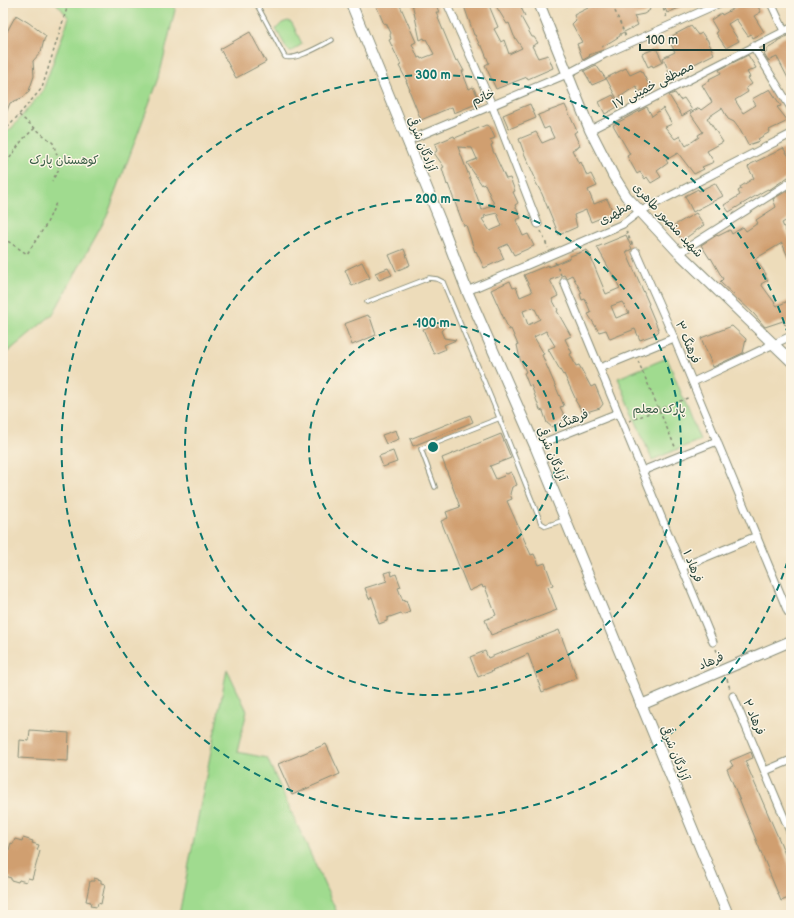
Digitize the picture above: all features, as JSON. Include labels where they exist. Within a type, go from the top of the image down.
[{"type":"main road","name":"آزادگان شرقی","points":[[351,3],[467,291],[535,446],[728,915]]},
{"type":"main road","name":"شهید منصور طاهری","points":[[539,3],[590,130],[626,196],[639,212],[679,253],[791,361]]},
{"type":"main road","name":"فرهاد","points":[[641,704],[791,641]]},
{"type":"street","points":[[447,3],[492,105],[538,224]]},
{"type":"street","name":"خاتم","points":[[407,141],[567,74],[605,54],[720,3]]},
{"type":"street","points":[[772,3],[784,31]]},
{"type":"street","name":"مصطفی خمینی ۱۷","points":[[590,130],[791,28]]},
{"type":"street","points":[[753,46],[791,108]]},
{"type":"street","name":"مطهری","points":[[467,291],[623,224],[639,212],[791,134]]},
{"type":"street","points":[[679,253],[791,182]]},
{"type":"street","name":"فرهنگ ۳","points":[[636,252],[693,382],[788,612]]},
{"type":"street","name":"فرهاد ۱","points":[[564,282],[713,642]]},
{"type":"street","points":[[693,382],[791,336]]},
{"type":"street","points":[[600,368],[674,338]]},
{"type":"street","name":"فرهنگ","points":[[535,446],[618,413]]},
{"type":"street","points":[[642,471],[717,441]]},
{"type":"street","points":[[682,567],[757,536]]},
{"type":"street","name":"فرهاد ۲","points":[[733,696],[791,834]]},
{"type":"street","points":[[765,771],[791,760]]},
{"type":"lane","points":[[256,3],[285,57],[290,58],[332,40]]},
{"type":"lane","points":[[367,302],[429,278],[437,279],[443,282],[500,418],[541,522],[546,526],[565,519]]},
{"type":"lane","points":[[435,487],[421,449],[500,418]]},
{"type":"path","points":[[661,3],[670,25]]},
{"type":"path","points":[[3,132],[42,88],[68,5]]},
{"type":"path","points":[[615,11],[629,43]]},
{"type":"path","points":[[19,115],[53,142],[58,158],[58,169],[52,181]]},
{"type":"path","points":[[3,168],[23,139],[35,128]]},
{"type":"path","points":[[3,238],[27,254],[46,225],[56,203]]},
{"type":"path","points":[[623,224],[636,252]]},
{"type":"path","points":[[635,354],[679,456]]},
{"type":"path","points":[[623,424],[698,394]]},
{"type":"path","points":[[713,642],[724,670]]},
{"type":"path","name":"فرهاد ۲","points":[[724,670],[733,696]]},
{"type":"green space","name":"کوهستان پارک","points":[[56,3],[175,3],[175,10],[159,77],[107,216],[53,314],[3,356],[3,134],[12,128],[43,90],[69,18]]},
{"type":"green space","points":[[288,21],[292,23],[302,44],[292,51],[287,49],[276,29],[282,23]]},
{"type":"green space","name":"پارک معلم","points":[[667,358],[700,440],[652,460],[618,378]]},
{"type":"green space","points":[[227,669],[247,711],[237,752],[267,758],[338,915],[179,915]]},
{"type":"building","points":[[375,3],[399,3],[416,42],[412,44],[418,58],[420,57],[421,59],[434,54],[426,39],[425,40],[424,38],[420,40],[412,3],[435,3],[439,12],[436,12],[438,18],[456,61],[458,60],[464,71],[462,71],[469,89],[473,87],[479,99],[476,104],[454,113],[452,107],[421,120],[407,81],[399,66],[401,65],[389,40],[391,39],[391,33],[386,23],[384,24]]},
{"type":"building","points":[[463,3],[488,3],[498,27],[494,29],[501,42],[504,40],[509,54],[522,48],[514,36],[509,23],[507,24],[494,3],[519,3],[525,16],[521,17],[532,37],[534,37],[538,43],[532,46],[538,58],[548,55],[553,68],[528,79],[527,77],[496,89],[485,65],[489,63],[482,46],[480,46],[474,35]]},
{"type":"building","points":[[598,3],[647,3],[650,10],[644,14],[634,16],[638,25],[620,34],[620,36],[602,47],[603,50],[589,55],[590,56],[583,60],[577,44],[582,42],[572,24],[576,20],[574,15]]},
{"type":"building","points":[[663,3],[691,3],[667,13]]},
{"type":"building","points":[[744,3],[756,3],[761,12],[754,16],[764,32],[753,38],[751,34],[748,36],[736,19],[728,24],[739,41],[726,48],[716,33],[718,32],[711,20],[721,13],[722,15]]},
{"type":"building","points":[[16,15],[46,36],[41,52],[33,61],[34,76],[29,91],[24,97],[10,103],[3,121],[3,39]]},
{"type":"building","points":[[691,26],[698,35],[702,33],[707,39],[714,54],[671,76],[663,58],[675,52],[668,38]]},
{"type":"building","points":[[250,32],[266,62],[236,78],[220,49]]},
{"type":"building","points":[[791,34],[791,84],[777,57],[768,61],[764,54],[767,52],[767,49],[777,43],[777,41]]},
{"type":"building","points":[[656,48],[663,62],[653,67],[652,65],[648,67],[642,54]]},
{"type":"building","points":[[748,55],[756,68],[747,72],[750,77],[748,78],[752,84],[746,88],[748,92],[735,100],[743,113],[756,105],[752,99],[770,89],[781,106],[777,107],[788,121],[769,130],[770,132],[758,139],[760,141],[748,145],[740,130],[734,122],[728,119],[722,108],[707,118],[723,142],[707,151],[714,162],[702,167],[704,169],[694,174],[678,153],[666,160],[668,163],[657,171],[661,177],[651,183],[647,177],[645,179],[640,172],[637,174],[627,156],[630,154],[613,125],[647,107],[652,116],[663,108],[672,124],[665,127],[675,139],[680,136],[686,146],[699,137],[698,135],[703,132],[690,113],[699,108],[701,110],[712,102],[702,85],[710,80],[709,79],[721,73],[719,70]]},
{"type":"building","points":[[596,65],[606,79],[592,85],[584,71]]},
{"type":"building","points":[[626,68],[630,75],[641,70],[650,87],[639,92],[636,86],[617,99],[606,78]]},
{"type":"building","points":[[675,93],[680,100],[684,98],[692,110],[682,116],[669,95]]},
{"type":"building","points":[[613,95],[619,106],[605,114],[599,102]]},
{"type":"building","points":[[530,104],[536,118],[509,129],[503,115]]},
{"type":"building","points":[[565,105],[577,131],[574,133],[580,146],[572,150],[579,164],[581,162],[587,176],[591,174],[597,186],[588,190],[594,204],[607,199],[613,212],[591,222],[586,210],[574,215],[577,227],[559,235],[535,181],[536,180],[519,139],[536,132],[542,143],[554,138],[549,127],[544,129],[538,115]]},
{"type":"building","points":[[486,125],[490,127],[495,138],[490,140],[493,144],[491,145],[493,151],[506,179],[510,178],[515,191],[513,192],[518,203],[515,205],[521,218],[516,220],[523,236],[528,234],[534,246],[514,255],[508,244],[499,248],[504,259],[484,268],[476,251],[475,252],[466,225],[464,226],[448,184],[447,185],[442,168],[444,167],[434,153],[437,151],[435,144],[454,136],[455,138]],"holes":[[[458,147],[472,148],[477,159],[467,163],[482,185],[485,184],[494,204],[482,210]],[[497,213],[502,226],[490,231],[482,219],[485,218],[484,216]]]},
{"type":"building","points":[[783,148],[791,159],[791,175],[769,190],[764,191],[729,212],[724,205],[740,195],[738,191],[741,189],[740,187],[754,178],[748,167],[751,164]]},
{"type":"building","points":[[715,183],[723,196],[693,212],[685,196],[698,189],[699,191]]},
{"type":"building","points":[[790,189],[791,218],[782,223],[789,238],[791,238],[791,264],[782,243],[755,259],[766,274],[765,276],[768,280],[761,284],[777,306],[788,301],[791,305],[791,322],[785,325],[783,321],[765,327],[754,314],[720,282],[723,279],[711,258],[710,259],[701,245],[717,235],[718,236],[730,230],[732,234],[743,227],[746,231],[758,223],[756,220],[776,207],[773,199]]},
{"type":"building","points":[[696,213],[704,225],[683,240],[671,227]]},
{"type":"building","points":[[626,235],[632,249],[626,252],[659,331],[656,334],[640,340],[635,329],[610,339],[606,330],[599,332],[588,314],[591,313],[585,299],[582,300],[580,294],[582,293],[572,275],[566,278],[564,275],[550,280],[558,296],[552,299],[571,336],[565,339],[572,353],[570,354],[576,366],[579,365],[591,387],[595,385],[603,404],[600,408],[583,413],[575,400],[564,374],[563,375],[548,349],[555,346],[546,331],[534,337],[544,354],[542,355],[564,406],[560,407],[566,419],[552,427],[547,423],[543,411],[540,410],[531,385],[529,386],[524,373],[526,372],[520,359],[518,345],[511,329],[509,330],[491,290],[510,281],[513,288],[516,287],[520,297],[532,292],[524,275],[548,265],[549,267],[570,258],[570,256],[587,250],[606,294],[620,288],[597,247]],"holes":[[[622,302],[629,313],[616,318],[611,306]],[[534,307],[540,319],[528,325],[523,311]]]},
{"type":"building","points":[[404,249],[410,265],[396,271],[389,255]]},
{"type":"building","points":[[362,262],[370,278],[352,286],[345,270]]},
{"type":"building","points":[[388,268],[392,275],[379,280],[375,273]]},
{"type":"building","points":[[368,315],[376,335],[352,345],[344,324]]},
{"type":"building","points":[[449,322],[441,331],[444,338],[456,340],[444,345],[446,349],[434,354],[423,329],[435,324],[436,327]]},
{"type":"building","points":[[732,326],[746,339],[743,353],[713,367],[701,338]]},
{"type":"building","points":[[470,415],[473,422],[413,446],[410,439]]},
{"type":"building","points":[[396,430],[399,439],[386,444],[382,435]]},
{"type":"building","points":[[501,434],[511,458],[490,466],[496,479],[504,476],[505,473],[507,474],[511,472],[514,477],[517,485],[512,487],[510,494],[512,499],[507,501],[531,555],[534,554],[539,565],[545,563],[553,585],[548,587],[557,610],[491,635],[485,620],[496,615],[485,587],[483,588],[482,585],[469,591],[441,521],[448,518],[446,512],[460,507],[442,458]]},
{"type":"building","points":[[393,451],[397,462],[383,467],[379,456]]},
{"type":"building","points":[[391,571],[392,576],[396,574],[401,587],[398,588],[403,601],[406,600],[410,612],[402,615],[401,613],[387,618],[387,621],[379,624],[372,597],[369,599],[365,588],[387,581],[384,573]]},
{"type":"building","points":[[559,630],[577,678],[542,692],[528,654],[478,677],[470,657],[485,651],[488,658]]},
{"type":"building","points":[[30,730],[69,733],[68,761],[19,758],[20,740],[29,741]]},
{"type":"building","points":[[326,744],[340,774],[292,795],[278,764]]},
{"type":"building","points":[[751,752],[753,758],[745,761],[791,870],[791,897],[781,901],[727,769],[733,766],[730,761]]},
{"type":"building","points":[[23,838],[33,841],[32,843],[39,845],[37,850],[40,851],[32,879],[28,878],[26,882],[19,880],[18,882],[4,876],[5,872],[3,871],[11,843],[13,844],[15,839],[22,841]]},
{"type":"building","points":[[94,878],[101,880],[101,883],[105,884],[101,904],[98,903],[97,907],[90,906],[91,902],[86,901],[90,881],[94,881]]}]
